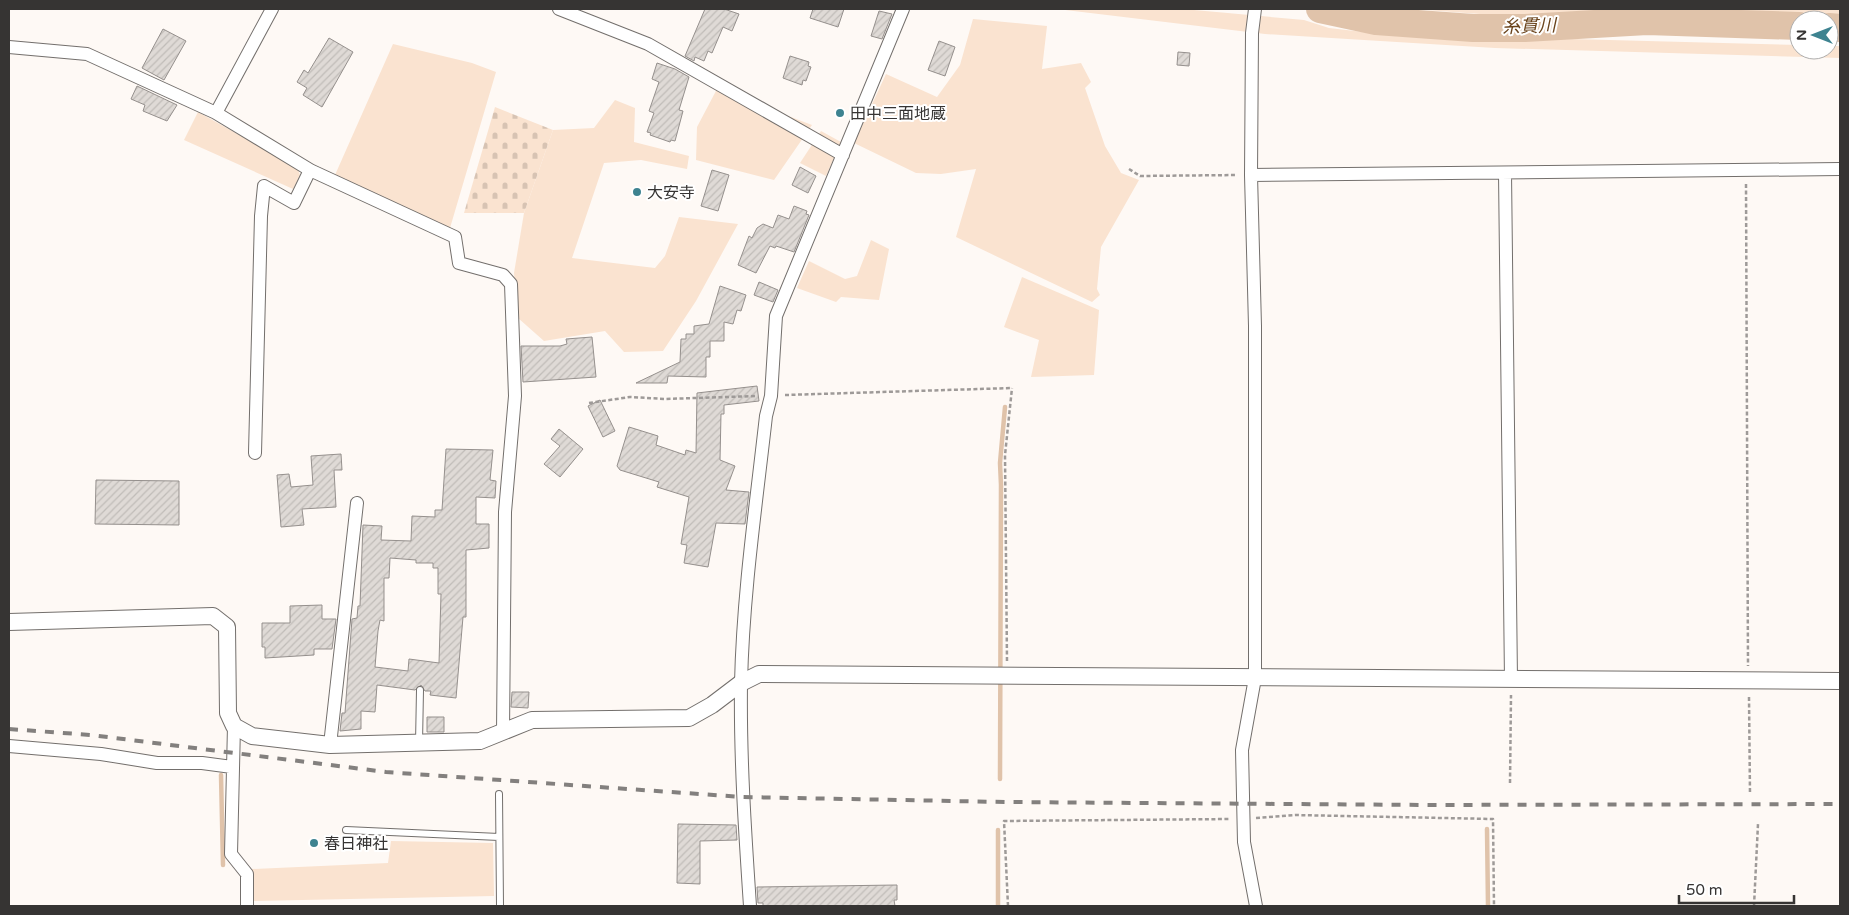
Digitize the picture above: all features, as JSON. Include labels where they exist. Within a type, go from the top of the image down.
[{"type":"street","points":[[216,113],[272,9]]},
{"type":"street","points":[[559,9],[648,44],[844,155]]},
{"type":"street","points":[[750,906],[742,797],[741,682],[747,593],[766,416],[771,396],[776,316],[903,9]]},
{"type":"street","points":[[1255,9],[1252,33],[1251,175],[1255,326],[1255,678],[1242,750],[1244,842],[1256,906]]},
{"type":"street","points":[[9,47],[87,54],[216,113],[310,170],[455,237],[459,263],[503,275],[511,284],[515,396],[505,512],[504,732]]},
{"type":"street","points":[[1251,175],[1840,169]]},
{"type":"street","points":[[255,453],[261,216],[264,186],[294,203],[310,170]]},
{"type":"street","points":[[1505,173],[1511,680]]},
{"type":"street","points":[[330,745],[357,503]]},
{"type":"street","points":[[9,622],[213,616],[227,627],[228,713],[234,726],[231,854],[246,874],[247,906]]},
{"type":"street","points":[[234,726],[252,736],[330,745],[480,741],[532,720],[689,718],[712,705],[741,682],[759,674],[1008,674],[1255,678],[1840,681]]},
{"type":"street","points":[[9,746],[101,754],[157,762],[202,763],[232,767]]},
{"type":"lane","points":[[420,690],[420,744]]},
{"type":"lane","points":[[499,794],[500,906]]},
{"type":"lane","points":[[346,830],[499,837]]},
{"type":"path","points":[[1129,169],[1140,176],[1251,175]]},
{"type":"path","points":[[1746,170],[1750,794]]},
{"type":"path","points":[[588,402],[630,397],[665,399],[1012,388]]},
{"type":"path","points":[[1012,388],[1014,392]]},
{"type":"path","points":[[1008,674],[1005,455],[1012,388]]},
{"type":"path","points":[[1510,783],[1511,680]]},
{"type":"path","points":[[1008,906],[1004,821],[1243,819],[1296,815],[1493,818],[1494,906]]},
{"type":"path","points":[[1754,906],[1758,824]]},
{"type":"green space","points":[[1057,9],[1183,9],[1304,20],[1329,28],[1381,34],[1789,45],[1789,57],[1495,48],[1265,34]]},
{"type":"green space","points":[[1413,9],[1840,9],[1840,23],[1839,10],[1789,10],[1789,22],[1480,14]]},
{"type":"green space","points":[[973,19],[1047,26],[1042,69],[1081,63],[1091,82],[1085,88],[1105,146],[1121,173],[1139,180],[1101,247],[1097,289],[1100,295],[1092,302],[956,237],[976,169],[941,174],[916,173],[854,143],[886,74],[937,97],[960,65]]},
{"type":"green space","points":[[393,44],[472,63],[496,72],[450,228],[335,175]]},
{"type":"green space","points":[[717,89],[812,125],[774,180],[696,160],[697,127]]},
{"type":"green space","points":[[615,100],[635,108],[634,142],[689,156],[687,169],[641,160],[604,163],[572,258],[655,268],[665,256],[679,217],[738,224],[696,301],[663,351],[624,352],[605,331],[544,341],[518,318],[514,273],[524,213],[553,130],[594,128]]},
{"type":"green space","points":[[495,107],[553,130],[524,213],[464,213]]},
{"type":"green space","points":[[198,112],[297,167],[300,175],[293,189],[184,140]]},
{"type":"green space","points":[[821,131],[841,142],[826,176],[800,163]]},
{"type":"green space","points":[[871,240],[889,249],[879,300],[841,297],[836,302],[797,288],[809,261],[845,279],[857,276]]},
{"type":"green space","points":[[1022,277],[1099,310],[1094,375],[1031,377],[1039,340],[1004,327]]},
{"type":"green space","points":[[391,841],[493,843],[494,896],[252,901],[252,869],[388,863]]},
{"type":"building","points":[[705,9],[724,9],[739,14],[732,31],[723,27],[712,53],[708,51],[704,61],[695,57],[694,61],[685,56]]},
{"type":"building","points":[[813,9],[844,9],[838,27],[810,18]]},
{"type":"building","points":[[879,11],[892,14],[882,39],[871,36]]},
{"type":"building","points":[[163,29],[186,41],[164,80],[142,68]]},
{"type":"building","points":[[329,38],[353,52],[322,107],[303,95],[307,88],[297,82],[304,70],[308,73]]},
{"type":"building","points":[[939,41],[955,47],[945,76],[928,70]]},
{"type":"building","points":[[1178,52],[1190,53],[1189,66],[1177,65]]},
{"type":"building","points":[[790,56],[809,62],[808,66],[811,67],[806,81],[803,80],[802,85],[783,78]]},
{"type":"building","points":[[657,63],[675,69],[689,77],[679,110],[683,111],[675,141],[671,140],[670,142],[650,135],[651,133],[647,132],[654,113],[649,111],[659,82],[652,79]]},
{"type":"building","points":[[137,86],[177,105],[167,121],[143,111],[145,105],[131,99]]},
{"type":"building","points":[[800,167],[816,176],[808,193],[792,185]]},
{"type":"building","points":[[712,170],[729,175],[718,211],[701,206]]},
{"type":"building","points":[[794,206],[807,211],[806,214],[809,215],[794,252],[770,246],[756,273],[738,265],[749,236],[752,238],[757,228],[763,224],[773,228],[778,215],[789,219]]},
{"type":"building","points":[[759,282],[778,290],[773,302],[754,295]]},
{"type":"building","points":[[720,286],[746,295],[741,311],[737,310],[733,324],[724,322],[724,341],[710,341],[710,357],[706,357],[706,377],[668,376],[667,383],[636,383],[680,362],[681,339],[686,339],[686,334],[694,334],[694,326],[709,324]]},
{"type":"building","points":[[592,337],[596,377],[523,382],[521,346],[560,346],[567,344],[566,339]]},
{"type":"building","points":[[757,386],[759,401],[724,405],[724,414],[721,414],[720,460],[735,466],[726,490],[749,492],[745,524],[716,523],[708,567],[684,563],[687,545],[681,544],[689,497],[657,487],[659,482],[620,470],[617,466],[629,427],[658,436],[656,445],[685,455],[686,450],[696,453],[697,393]]},
{"type":"building","points":[[600,400],[615,431],[603,437],[588,406]]},
{"type":"building","points":[[559,429],[583,449],[560,477],[544,464],[560,446],[551,439]]},
{"type":"building","points":[[446,449],[493,450],[490,480],[496,481],[495,498],[476,497],[476,524],[489,524],[489,548],[466,550],[466,617],[463,617],[456,698],[430,695],[431,691],[425,691],[421,685],[415,690],[377,685],[375,712],[361,711],[361,729],[340,731],[342,713],[345,713],[352,619],[357,618],[358,606],[360,606],[363,525],[382,526],[381,540],[411,541],[412,516],[435,517],[435,510],[442,510]],"holes":[[[390,558],[416,560],[416,563],[433,563],[433,568],[438,568],[438,594],[441,594],[439,663],[409,659],[408,671],[375,667],[380,620],[384,621],[384,578],[389,578]]]},
{"type":"building","points":[[341,454],[342,470],[334,470],[336,507],[302,509],[304,525],[281,527],[277,475],[289,474],[291,487],[313,485],[311,456]]},
{"type":"building","points":[[96,480],[179,481],[179,525],[95,524]]},
{"type":"building","points":[[322,605],[322,619],[336,619],[332,649],[314,649],[314,655],[265,658],[265,647],[262,647],[262,623],[290,623],[290,606]]},
{"type":"building","points":[[512,692],[529,692],[528,708],[511,707]]},
{"type":"building","points":[[427,717],[444,717],[444,732],[427,732]]},
{"type":"building","points":[[678,824],[736,825],[737,840],[700,841],[700,884],[677,883]]},
{"type":"building","points":[[897,885],[897,900],[894,900],[895,906],[763,906],[763,903],[758,903],[757,887]]},
{"type":"waterway","name":"糸貫川","points":[[1320,9],[1376,21],[1473,28],[1525,28],[1647,21],[1789,26]]},
{"type":"waterway","points":[[1000,779],[1000,463],[1005,407]]},
{"type":"waterway","points":[[221,775],[223,865]]},
{"type":"waterway","points":[[1487,829],[1488,906]]},
{"type":"waterway","points":[[998,830],[998,906]]},
{"type":"railway","points":[[9,729],[91,735],[386,772],[742,797],[1005,802],[1430,805],[1840,804]]},
{"type":"place","name":"田中三面地蔵","points":[[840,113]]},
{"type":"place","name":"大安寺","points":[[637,192]]},
{"type":"place","name":"春日神社","points":[[314,843]]}]
